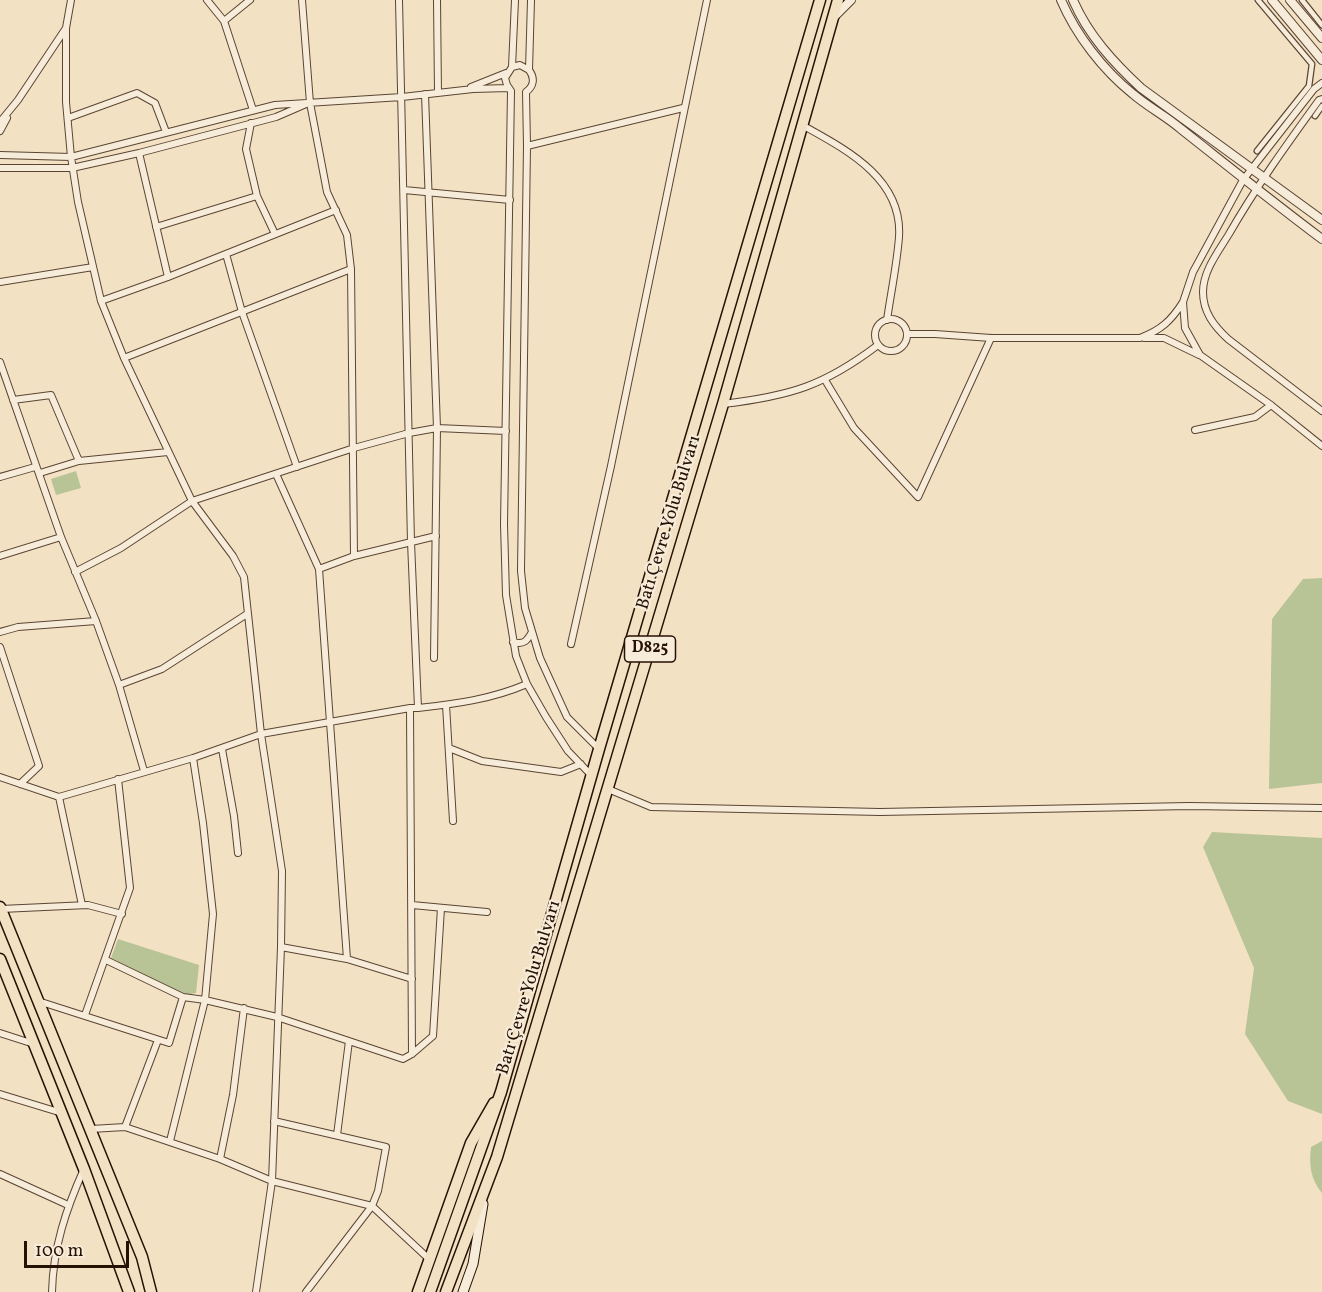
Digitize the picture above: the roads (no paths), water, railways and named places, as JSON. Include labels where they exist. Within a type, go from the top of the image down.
[{"type":"main road","name":"Batı Çevre Yolu Bulvarı","points":[[446,1292],[497,1157],[723,404],[838,0]]},
{"type":"main road","name":"Batı Çevre Yolu Bulvarı","points":[[430,1292],[501,1092],[591,775],[819,1]]},
{"type":"main road","points":[[0,908],[142,1257],[151,1292]]},
{"type":"main road","points":[[0,959],[84,1169],[129,1292]]},
{"type":"main road","points":[[418,1292],[471,1143],[501,1092]]},
{"type":"main road","points":[[463,1292],[473,1264],[487,1180]]},
{"type":"street","points":[[70,0],[66,28],[68,118],[72,168],[101,301],[124,358],[192,501],[233,556],[244,577],[261,734],[282,871],[272,1181],[256,1292]]},
{"type":"street","points":[[207,0],[224,21],[253,110]]},
{"type":"street","points":[[224,21],[250,0]]},
{"type":"street","points":[[302,0],[310,103],[327,192],[346,235],[351,269],[354,556]]},
{"type":"street","points":[[399,0],[414,708],[412,1054]]},
{"type":"street","points":[[437,0],[438,93]]},
{"type":"street","points":[[515,0],[512,67],[505,82],[510,90],[506,595],[513,642],[527,684],[568,751],[591,775]]},
{"type":"street","points":[[531,0],[529,70],[533,80],[526,92],[520,560],[525,608],[540,658],[567,717],[599,749]]},
{"type":"street","points":[[571,644],[611,466],[707,0]]},
{"type":"street","points":[[832,19],[851,0]]},
{"type":"street","points":[[1061,0],[1090,50],[1132,94],[1180,128],[1243,180],[1322,239]]},
{"type":"street","points":[[1073,0],[1098,42],[1119,67],[1150,95],[1322,220]]},
{"type":"street","points":[[1257,151],[1309,86],[1312,64],[1258,0]]},
{"type":"street","points":[[1272,0],[1322,60]]},
{"type":"street","points":[[1290,0],[1322,38]]},
{"type":"street","points":[[1302,0],[1322,25]]},
{"type":"street","points":[[0,122],[66,28]]},
{"type":"street","points":[[512,67],[520,65],[529,70]]},
{"type":"street","points":[[464,90],[507,74]]},
{"type":"street","points":[[1140,338],[1158,331],[1172,319],[1183,302],[1193,272],[1243,180],[1314,89],[1322,83]]},
{"type":"street","points":[[0,155],[71,157],[275,105],[402,97],[464,90],[526,92]]},
{"type":"street","points":[[68,118],[137,93],[155,103],[166,132]]},
{"type":"street","points":[[424,94],[437,428],[434,658]]},
{"type":"street","points":[[1322,99],[1319,100],[1255,189],[1212,261],[1204,280],[1203,294],[1205,308],[1213,326],[1322,411]]},
{"type":"street","points":[[0,168],[72,168],[276,117],[310,103]]},
{"type":"street","points":[[0,131],[14,104]]},
{"type":"street","points":[[1315,116],[1322,106]]},
{"type":"street","points":[[527,146],[683,108]]},
{"type":"street","points":[[250,123],[246,149],[257,196],[275,234]]},
{"type":"street","points":[[802,125],[840,146],[878,176],[895,203],[900,235],[887,320]]},
{"type":"street","points":[[139,153],[168,277]]},
{"type":"street","points":[[404,190],[510,200]]},
{"type":"street","points":[[156,227],[257,196]]},
{"type":"street","points":[[101,301],[168,277],[336,210]]},
{"type":"street","points":[[226,254],[242,312],[297,467]]},
{"type":"street","points":[[0,282],[93,267]]},
{"type":"street","points":[[124,358],[351,269]]},
{"type":"street","points":[[1183,302],[1185,328],[1200,355]]},
{"type":"street","points":[[887,320],[903,324],[908,334],[905,345],[896,351],[886,351],[878,345],[876,340],[876,330],[882,322],[887,320]]},
{"type":"street","points":[[908,334],[991,338],[1164,338],[1200,355],[1271,405],[1322,446]]},
{"type":"street","points":[[825,380],[854,428],[918,497],[991,338]]},
{"type":"street","points":[[723,404],[789,393],[825,380],[878,345]]},
{"type":"street","points":[[0,362],[61,537],[96,621],[119,686],[144,771]]},
{"type":"street","points":[[13,400],[51,395],[79,461]]},
{"type":"street","points":[[1195,430],[1255,417],[1271,405]]},
{"type":"street","points":[[75,572],[121,548],[192,501],[354,448],[437,428],[506,431]]},
{"type":"street","points":[[40,473],[79,461],[168,452]]},
{"type":"street","points":[[0,477],[36,467]]},
{"type":"street","points":[[276,474],[319,569],[347,959]]},
{"type":"street","points":[[319,569],[354,556],[436,536]]},
{"type":"street","points":[[0,556],[61,537]]},
{"type":"street","points":[[119,686],[162,669],[247,614]]},
{"type":"street","points":[[0,632],[18,627],[96,621]]},
{"type":"street","points":[[513,642],[520,644],[524,642],[532,632]]},
{"type":"street","points":[[0,647],[39,766],[20,784]]},
{"type":"street","points":[[0,777],[59,797],[222,749],[261,734],[330,721],[503,695],[527,684]]},
{"type":"street","points":[[446,705],[453,821]]},
{"type":"street","points":[[449,748],[482,761],[561,772],[581,765]]},
{"type":"street","points":[[222,749],[234,816],[237,854]]},
{"type":"street","points":[[170,1141],[206,1000],[213,914],[193,758]]},
{"type":"street","points":[[85,1015],[130,888],[118,779]]},
{"type":"street","points":[[608,789],[651,807],[880,812],[1189,806],[1322,808]]},
{"type":"street","points":[[59,797],[82,905]]},
{"type":"street","points":[[0,908],[88,905],[122,914]]},
{"type":"street","points":[[412,905],[487,912]]},
{"type":"street","points":[[106,960],[183,997],[244,1008],[277,1017],[403,1059],[433,1036],[441,908]]},
{"type":"street","points":[[281,947],[347,959],[412,979]]},
{"type":"street","points":[[37,1000],[169,1043],[183,997]]},
{"type":"street","points":[[220,1159],[233,1095],[244,1008]]},
{"type":"street","points":[[0,1032],[34,1044]]},
{"type":"street","points":[[125,1127],[158,1040]]},
{"type":"street","points":[[337,1135],[349,1041]]},
{"type":"street","points":[[0,1094],[62,1113]]},
{"type":"street","points":[[274,1121],[386,1147],[378,1191],[372,1206],[306,1292]]},
{"type":"street","points":[[90,1129],[125,1127],[220,1159],[272,1181],[372,1206],[429,1259]]},
{"type":"street","points":[[52,1292],[54,1255],[68,1205],[84,1169]]},
{"type":"street","points":[[0,1174],[68,1205]]}]
